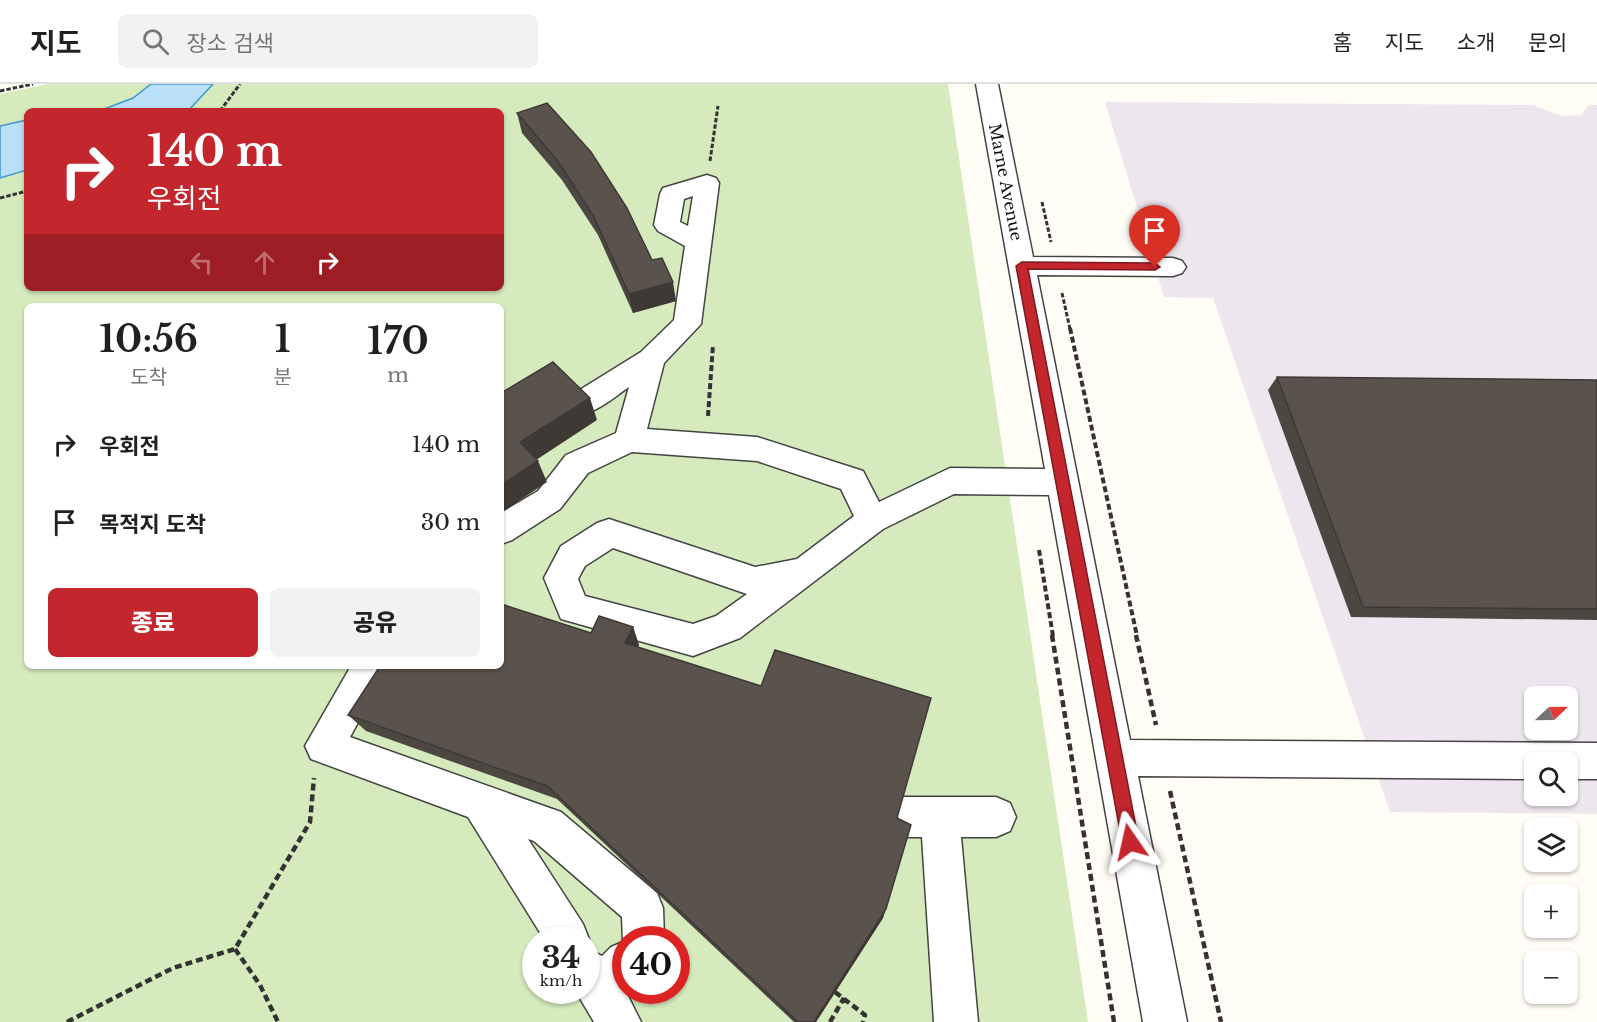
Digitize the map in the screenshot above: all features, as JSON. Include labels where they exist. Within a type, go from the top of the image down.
[{"type":"street","name":"Marne Avenue","points":[[987,84],[1165,1022]]},
{"type":"street","points":[[580,404],[651,359],[687,324],[707,183]]},
{"type":"street","points":[[1022,266],[1173,267]]},
{"type":"street","points":[[629,440],[651,359]]},
{"type":"street","points":[[504,528],[549,500],[577,465],[629,440],[757,449],[852,480],[872,520]]},
{"type":"street","points":[[806,572],[755,582],[609,533],[573,556],[561,578],[573,608],[693,640],[728,627],[806,572],[872,520],[950,481],[1062,482]]},
{"type":"street","points":[[369,669],[324,746],[547,826],[642,908],[643,926]]},
{"type":"street","points":[[1115,758],[1597,761]]},
{"type":"street","points":[[482,803],[560,926]]},
{"type":"street","points":[[897,817],[996,817]]},
{"type":"street","points":[[940,817],[956,1022]]},
{"type":"path","points":[[0,91],[33,84]]},
{"type":"path","points":[[222,108],[240,84]]},
{"type":"path","points":[[707,183],[717,106]]},
{"type":"path","points":[[0,198],[24,192]]},
{"type":"path","points":[[1041,198],[1221,1022]]},
{"type":"path","points":[[705,445],[713,345]]},
{"type":"path","points":[[1037,540],[1114,1022]]},
{"type":"path","points":[[67,1022],[173,968],[235,949],[310,822],[314,775],[324,746]]},
{"type":"path","points":[[235,949],[260,985],[278,1022]]},
{"type":"path","points":[[835,992],[865,1015],[863,1022]]},
{"type":"path","points":[[830,1022],[844,998]]},
{"type":"shaded area","points":[[1105,102],[1533,105],[1562,116],[1581,115],[1589,105],[1597,105],[1597,814],[1390,812],[1213,298],[1164,297]]},
{"type":"green space","points":[[48,84],[948,84],[1088,1022],[0,1022],[0,94]]},
{"type":"water","points":[[151,84],[213,84],[191,108],[107,108],[133,98]]},
{"type":"water","points":[[24,121],[24,171],[0,178],[0,126]]},
{"type":"building","points":[[547,103],[591,152],[627,208],[652,260],[662,258],[673,282],[629,294],[593,215],[557,160],[517,113]]},
{"type":"building","points":[[553,362],[590,398],[520,442],[538,461],[504,483],[504,391]]},
{"type":"building","points":[[1277,377],[1597,380],[1597,609],[1363,607]]},
{"type":"building","points":[[504,605],[591,633],[599,616],[633,627],[625,643],[761,686],[775,650],[931,698],[897,818],[911,825],[886,909],[814,1022],[798,1022],[547,786],[348,715],[378,669],[504,669]]},
{"type":"route","points":[[1130,842],[1022,266],[1155,267]]}]
